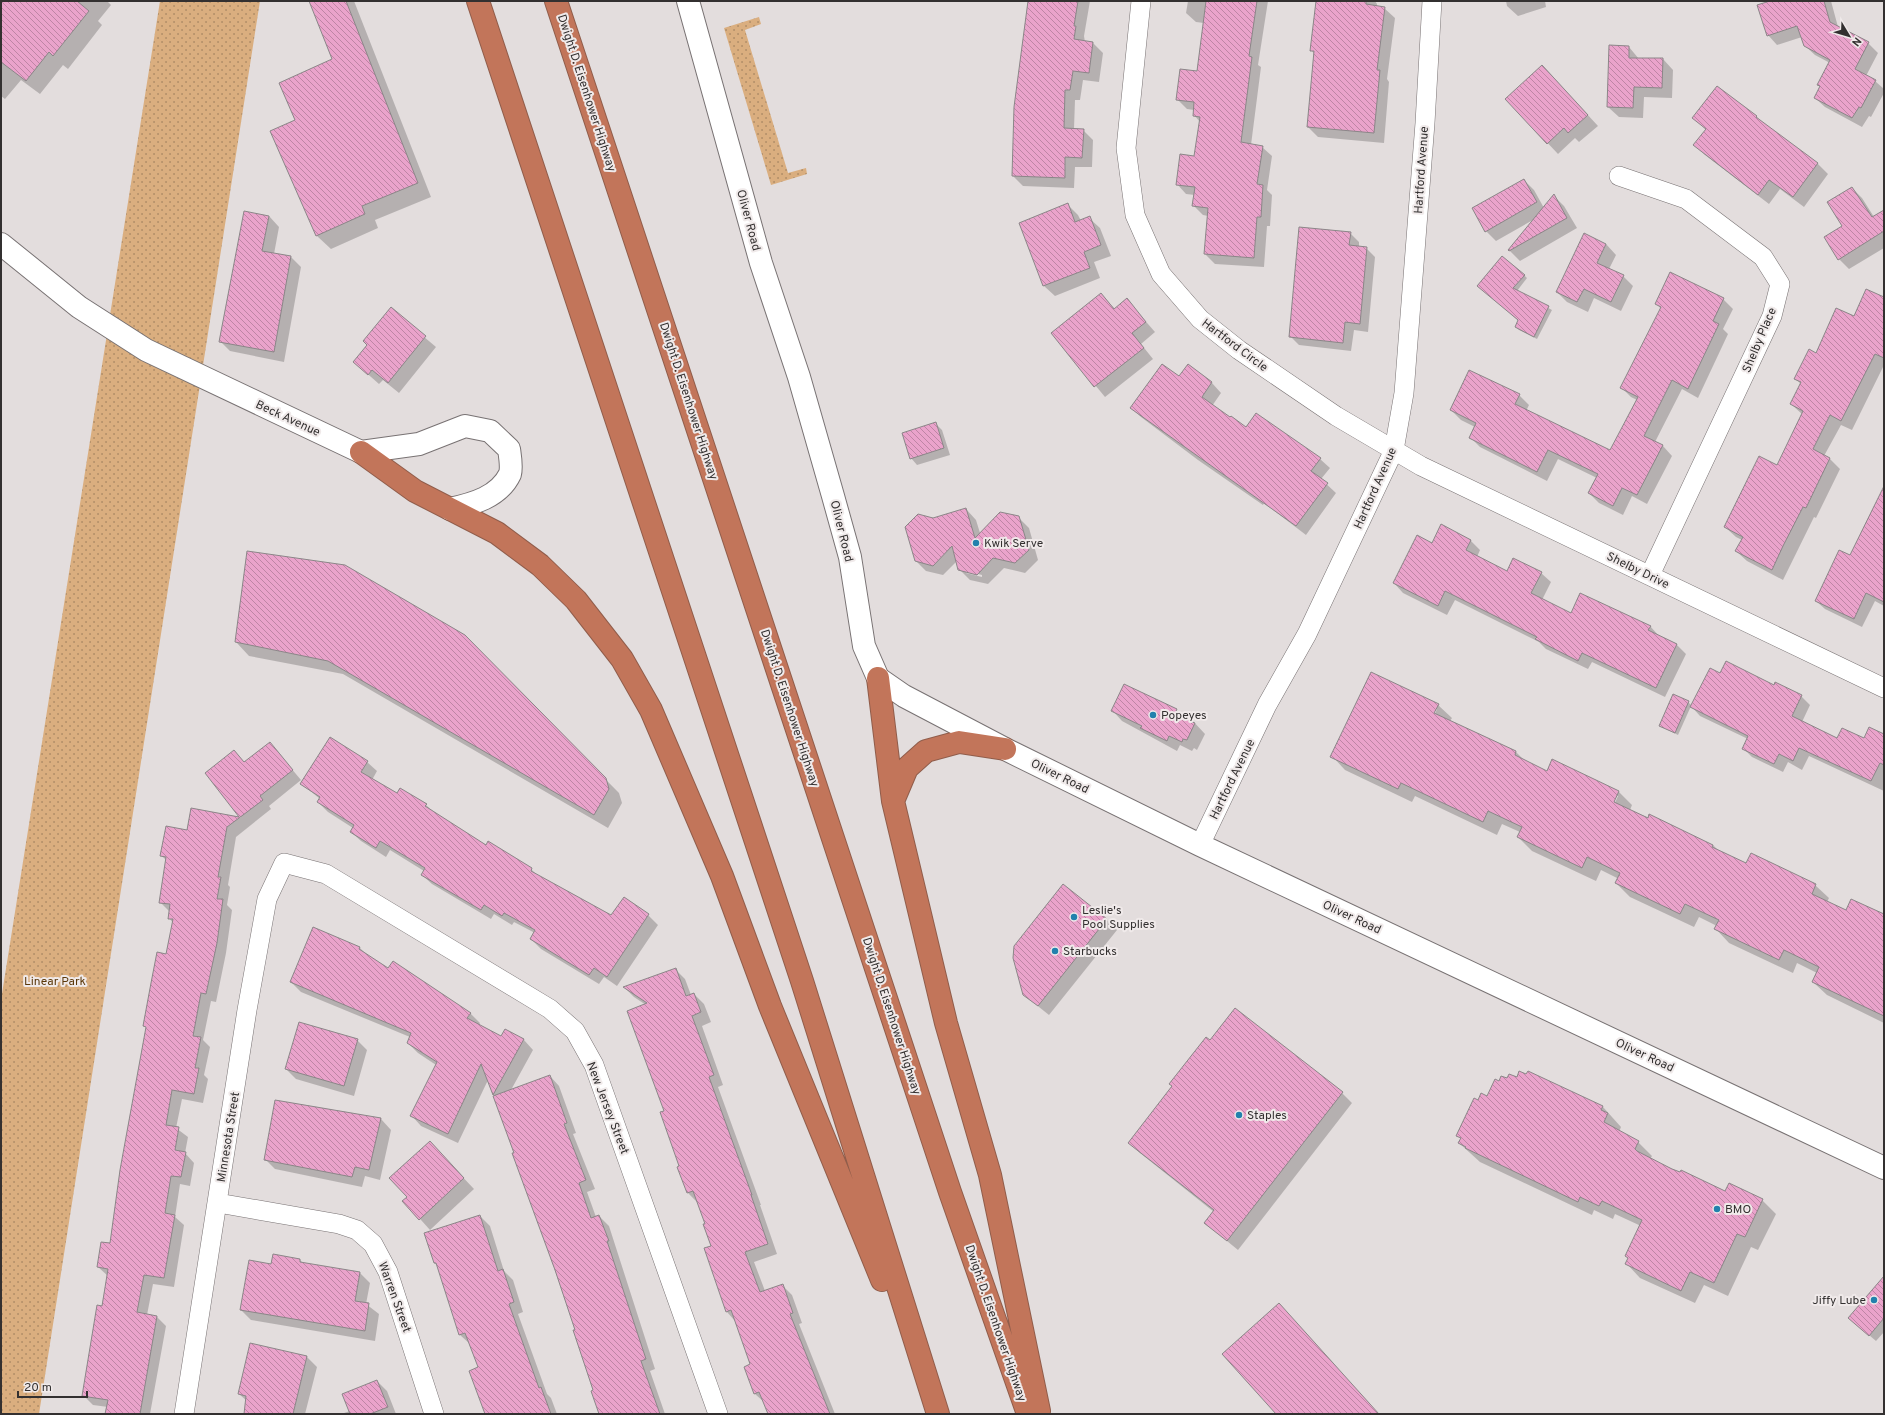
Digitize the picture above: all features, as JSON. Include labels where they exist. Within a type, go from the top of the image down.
[{"type":"highway","points":[[478,1],[802,981],[938,1414]]},
{"type":"highway","name":"Dwight D. Eisenhower Highway","points":[[556,1],[950,1192],[1028,1414]]},
{"type":"highway","points":[[361,452],[415,491],[497,533],[540,565],[571,594],[622,659],[651,710],[722,876],[770,1006],[938,1414]]},
{"type":"highway","points":[[878,678],[893,801],[946,1023],[990,1175],[1040,1414]]},
{"type":"highway","points":[[893,801],[907,768],[926,751],[959,742],[1005,749]]},
{"type":"main road","name":"Oliver Road","points":[[688,1],[761,263],[799,378],[833,496],[850,557],[864,646],[878,678],[904,696],[1005,749],[1200,845],[1884,1168]]},
{"type":"main road","name":"Beck Avenue","points":[[1,244],[79,307],[146,350],[361,452]]},
{"type":"main road","points":[[361,452],[419,444],[465,426],[490,431],[509,449],[510,473],[496,492],[473,504],[450,509]]},
{"type":"street","name":"Hartford Circle","points":[[1141,1],[1126,148],[1135,215],[1161,274],[1200,319],[1239,350],[1336,416],[1394,450]]},
{"type":"street","name":"Hartford Avenue","points":[[1200,845],[1267,705],[1307,634],[1394,450],[1404,393],[1425,123],[1432,1]]},
{"type":"street","name":"Shelby Place","points":[[1619,176],[1686,199],[1763,257],[1780,284],[1772,316],[1650,575]]},
{"type":"street","name":"Shelby Drive","points":[[1394,450],[1423,467],[1884,688]]},
{"type":"street","name":"Minnesota Street","points":[[184,1414],[247,1010],[267,899],[284,863]]},
{"type":"street","name":"New Jersey Street","points":[[284,863],[326,874],[550,1009],[575,1031],[594,1065],[718,1414]]},
{"type":"street","name":"Warren Street","points":[[218,1203],[338,1224],[357,1230],[374,1244],[388,1272],[434,1414]]},
{"type":"green space","name":"Linear Park","points":[[160,1],[260,1],[39,1414],[1,1414],[1,1000]]},
{"type":"green space","points":[[759,17],[761,24],[745,30],[788,173],[806,168],[807,174],[771,185],[724,28]]},
{"type":"building","points":[[1,1],[77,1],[89,11],[53,56],[49,52],[26,81],[1,62]]},
{"type":"building","points":[[309,1],[346,1],[418,183],[362,206],[365,214],[316,236],[270,131],[295,120],[279,83],[332,59]]},
{"type":"building","points":[[1028,1],[1078,1],[1074,26],[1076,26],[1074,39],[1093,42],[1089,73],[1073,71],[1070,90],[1065,90],[1064,128],[1084,129],[1082,158],[1065,157],[1065,178],[1012,176],[1014,107]]},
{"type":"building","points":[[1206,1],[1257,1],[1249,56],[1252,57],[1241,142],[1263,146],[1257,184],[1263,185],[1261,217],[1257,217],[1254,258],[1204,254],[1208,208],[1192,206],[1195,187],[1176,185],[1180,154],[1194,156],[1200,117],[1193,116],[1194,102],[1176,100],[1180,69],[1197,71]]},
{"type":"building","points":[[1316,1],[1366,1],[1366,4],[1385,7],[1377,70],[1380,70],[1374,133],[1307,127],[1314,51],[1310,51]]},
{"type":"building","points":[[1770,1],[1824,1],[1830,22],[1869,42],[1855,69],[1876,80],[1861,108],[1859,107],[1852,118],[1814,98],[1820,86],[1817,85],[1830,60],[1804,46],[1797,26],[1767,36],[1757,5]]},
{"type":"building","points":[[1609,45],[1629,46],[1629,58],[1663,58],[1662,88],[1634,87],[1633,108],[1607,107]]},
{"type":"building","points":[[1542,65],[1588,115],[1568,133],[1564,128],[1547,144],[1505,99]]},
{"type":"building","points":[[1717,86],[1818,163],[1793,197],[1769,180],[1758,195],[1693,145],[1706,129],[1692,118]]},
{"type":"building","points":[[1524,179],[1537,202],[1485,232],[1472,208]]},
{"type":"building","points":[[1852,187],[1872,217],[1884,210],[1884,231],[1838,260],[1824,237],[1842,226],[1827,202]]},
{"type":"building","points":[[1554,194],[1567,218],[1509,251],[1508,250]]},
{"type":"building","points":[[1068,203],[1075,222],[1090,216],[1101,245],[1084,252],[1090,268],[1043,286],[1019,223]]},
{"type":"building","points":[[244,211],[269,216],[262,251],[291,256],[274,352],[219,342]]},
{"type":"building","points":[[1299,227],[1351,232],[1349,245],[1367,247],[1360,324],[1345,322],[1343,343],[1289,337]]},
{"type":"building","points":[[1584,233],[1606,244],[1597,263],[1624,275],[1611,302],[1584,289],[1577,302],[1556,292]]},
{"type":"building","points":[[1502,256],[1525,275],[1513,288],[1549,306],[1534,337],[1515,327],[1518,320],[1477,286]]},
{"type":"building","points":[[1670,272],[1724,298],[1713,321],[1719,324],[1688,389],[1672,380],[1644,436],[1663,445],[1637,495],[1622,488],[1613,506],[1588,493],[1598,474],[1548,450],[1537,472],[1469,438],[1476,423],[1450,410],[1469,370],[1520,394],[1515,404],[1610,450],[1638,397],[1620,388],[1661,307],[1655,304]]},
{"type":"building","points":[[1866,289],[1884,297],[1884,358],[1875,354],[1841,421],[1830,415],[1813,449],[1830,458],[1806,508],[1803,507],[1772,570],[1735,551],[1743,537],[1724,527],[1759,456],[1777,465],[1803,411],[1790,404],[1801,382],[1794,379],[1809,349],[1816,353],[1836,308],[1854,316]]},
{"type":"building","points":[[1101,293],[1114,309],[1127,298],[1146,322],[1132,333],[1144,348],[1094,387],[1051,333]]},
{"type":"building","points":[[391,307],[426,336],[388,383],[372,370],[368,375],[353,362],[367,345],[363,341]]},
{"type":"building","points":[[1162,364],[1179,376],[1188,364],[1212,382],[1202,397],[1230,417],[1231,416],[1246,427],[1256,413],[1321,458],[1311,471],[1328,483],[1296,526],[1130,408]]},
{"type":"building","points":[[936,422],[944,448],[910,459],[902,433]]},
{"type":"building","points":[[1884,486],[1884,602],[1866,593],[1854,619],[1815,601],[1839,550],[1850,555]]},
{"type":"building","points":[[966,508],[975,538],[1000,512],[1019,516],[1029,550],[1015,563],[993,558],[977,575],[958,570],[952,546],[933,566],[915,561],[905,527],[918,514],[933,518]]},
{"type":"building","points":[[1441,524],[1471,540],[1466,550],[1507,571],[1513,558],[1542,572],[1531,593],[1571,613],[1580,593],[1651,626],[1648,630],[1677,644],[1656,688],[1582,653],[1578,661],[1535,639],[1537,637],[1445,591],[1438,606],[1393,583],[1417,535],[1432,543]]},
{"type":"building","points":[[247,551],[345,565],[465,635],[606,778],[609,789],[594,815],[328,661],[235,642]]},
{"type":"building","points":[[1726,661],[1774,685],[1775,682],[1802,695],[1792,716],[1837,738],[1842,728],[1864,738],[1869,727],[1884,734],[1884,765],[1880,763],[1871,781],[1799,748],[1793,761],[1779,754],[1774,764],[1742,749],[1748,736],[1690,707],[1710,668],[1720,673]]},
{"type":"building","points":[[1371,672],[1439,704],[1434,713],[1516,751],[1515,755],[1547,771],[1552,759],[1619,791],[1614,802],[1648,818],[1649,814],[1746,863],[1751,853],[1816,884],[1812,894],[1846,910],[1851,899],[1884,914],[1884,1016],[1812,982],[1819,967],[1784,950],[1779,960],[1714,929],[1719,920],[1685,904],[1680,914],[1615,883],[1620,873],[1587,857],[1582,868],[1517,837],[1522,827],[1488,811],[1483,822],[1401,783],[1398,789],[1330,757]]},
{"type":"building","name":"Popeyes","points":[[1124,684],[1177,709],[1176,711],[1192,719],[1192,722],[1195,723],[1187,740],[1183,739],[1182,742],[1169,736],[1167,741],[1140,728],[1142,726],[1111,711]]},
{"type":"building","points":[[1673,694],[1689,701],[1675,733],[1659,726]]},
{"type":"building","points":[[330,737],[368,761],[361,772],[397,793],[400,788],[427,804],[425,806],[486,845],[488,841],[532,868],[531,871],[611,915],[624,897],[649,914],[607,977],[594,968],[589,975],[530,939],[535,930],[504,913],[502,916],[484,905],[481,910],[421,875],[425,868],[380,841],[376,848],[350,832],[354,825],[317,802],[320,797],[300,784]]},
{"type":"building","points":[[270,742],[293,770],[260,796],[263,800],[227,827],[218,877],[221,877],[217,899],[223,899],[217,943],[206,994],[201,993],[193,1036],[201,1037],[195,1068],[199,1068],[194,1094],[172,1090],[166,1125],[179,1127],[175,1150],[186,1152],[181,1177],[171,1176],[165,1213],[175,1215],[164,1278],[144,1275],[137,1312],[157,1316],[140,1414],[105,1414],[108,1400],[82,1396],[97,1305],[102,1306],[108,1269],[97,1267],[101,1242],[110,1243],[120,1170],[146,1027],[143,1026],[157,952],[166,954],[173,919],[168,919],[170,904],[159,903],[166,857],[160,856],[166,826],[187,830],[191,808],[239,817],[205,773],[234,750],[244,762]]},
{"type":"building","points":[[1063,884],[1107,919],[1038,1006],[1023,995],[1013,958],[1014,946]]},
{"type":"building","points":[[313,927],[360,947],[359,949],[388,968],[393,961],[471,1013],[467,1018],[501,1036],[505,1029],[524,1039],[493,1095],[481,1064],[448,1134],[410,1116],[437,1062],[407,1043],[411,1033],[290,982]]},
{"type":"building","points":[[676,968],[686,996],[694,993],[701,1012],[692,1016],[714,1075],[709,1077],[752,1195],[768,1244],[745,1252],[760,1292],[783,1284],[793,1313],[790,1314],[830,1414],[768,1414],[759,1392],[754,1394],[744,1367],[750,1364],[731,1310],[726,1312],[704,1248],[711,1246],[703,1224],[705,1224],[693,1191],[687,1193],[677,1167],[679,1166],[660,1112],[664,1111],[627,1011],[647,1003],[623,987]]},
{"type":"building","points":[[1235,1008],[1343,1092],[1227,1241],[1204,1223],[1214,1210],[1128,1143],[1172,1086],[1169,1084],[1206,1037],[1210,1040]]},
{"type":"building","points":[[299,1022],[358,1039],[344,1086],[285,1069]]},
{"type":"building","points":[[1519,1071],[1526,1074],[1528,1071],[1603,1106],[1601,1110],[1608,1113],[1604,1122],[1639,1141],[1635,1149],[1637,1151],[1672,1169],[1680,1172],[1681,1170],[1725,1191],[1729,1183],[1763,1199],[1745,1237],[1737,1234],[1714,1283],[1690,1272],[1681,1291],[1625,1264],[1628,1258],[1625,1256],[1642,1220],[1602,1201],[1599,1206],[1580,1197],[1578,1202],[1465,1148],[1466,1147],[1458,1143],[1461,1138],[1456,1136],[1474,1098],[1478,1100],[1481,1093],[1487,1096],[1495,1079],[1499,1081],[1501,1076],[1507,1078],[1509,1074],[1517,1077]]},
{"type":"building","points":[[550,1075],[567,1123],[564,1124],[586,1180],[579,1183],[591,1218],[599,1215],[609,1241],[607,1241],[646,1359],[641,1361],[660,1414],[599,1414],[591,1391],[593,1390],[573,1330],[575,1330],[555,1270],[512,1153],[514,1153],[493,1096]]},
{"type":"building","points":[[275,1100],[381,1118],[369,1170],[355,1167],[352,1177],[264,1160]]},
{"type":"building","points":[[430,1141],[464,1178],[419,1220],[402,1201],[407,1197],[389,1178]]},
{"type":"building","points":[[480,1215],[498,1271],[503,1269],[514,1302],[509,1304],[539,1388],[541,1387],[551,1414],[485,1414],[469,1371],[478,1367],[465,1333],[459,1335],[436,1263],[434,1263],[424,1233]]},
{"type":"building","points":[[273,1254],[300,1259],[300,1262],[360,1272],[355,1301],[369,1303],[365,1331],[240,1310],[249,1260],[271,1264]]},
{"type":"building","name":"Jiffy Lube","points":[[1884,1276],[1884,1318],[1869,1336],[1848,1318]]},
{"type":"building","points":[[1279,1303],[1379,1414],[1276,1414],[1222,1354]]},
{"type":"building","points":[[250,1343],[307,1356],[293,1414],[244,1414],[246,1396],[238,1394]]},
{"type":"building","points":[[377,1380],[388,1407],[370,1414],[350,1414],[342,1394]]},
{"type":"place","name":"Kwik Serve","points":[[976,543]]},
{"type":"place","name":"Popeyes","points":[[1153,715]]},
{"type":"place","name":"Leslie's Pool Supplies","points":[[1074,917]]},
{"type":"place","name":"Starbucks","points":[[1055,951]]},
{"type":"place","name":"Staples","points":[[1239,1115]]},
{"type":"place","name":"BMO","points":[[1717,1209]]},
{"type":"place","name":"Jiffy Lube","points":[[1874,1300]]}]
